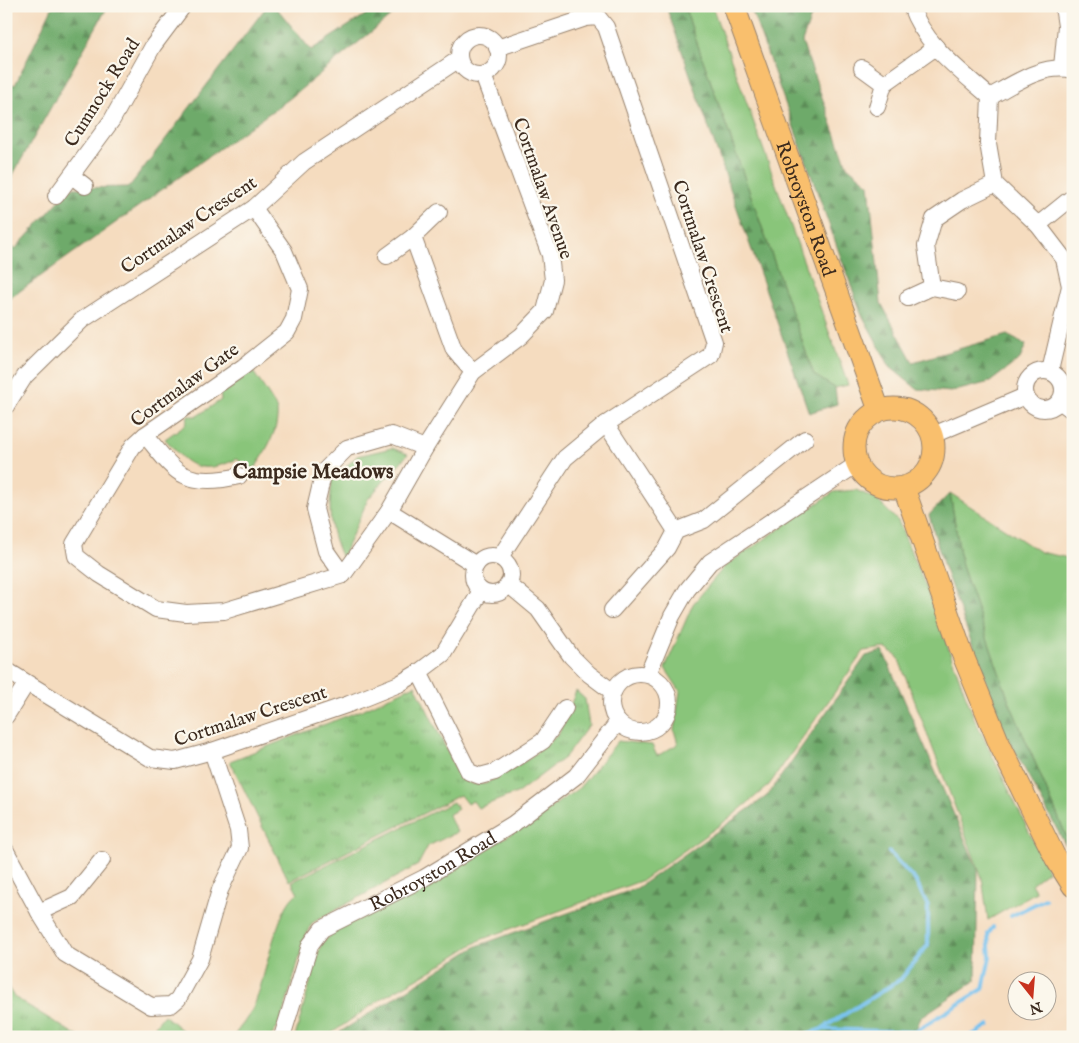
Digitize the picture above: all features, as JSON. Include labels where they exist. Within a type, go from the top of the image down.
[{"type":"main road","name":"Robroyston Road","points":[[734,6],[879,410]]},
{"type":"main road","points":[[899,408],[921,417],[933,435],[935,455],[923,478],[904,488],[891,489],[873,483],[857,464],[854,444],[864,422],[879,410],[899,408]]},
{"type":"main road","points":[[904,488],[962,653],[1000,742],[1056,858],[1073,886]]},
{"type":"street","name":"Cumnock Road","points":[[56,196],[112,120],[153,46],[183,6]]},
{"type":"street","points":[[911,6],[915,18],[936,47],[990,98],[988,143],[995,184],[1038,225],[1064,259],[1070,286],[1050,371]]},
{"type":"street","points":[[990,98],[1027,76],[1067,69],[1066,26],[1063,6]]},
{"type":"street","name":"Cortmalaw Crescent","points":[[497,48],[586,18],[598,17],[606,27],[714,342],[711,355],[606,424],[565,458],[500,558]]},
{"type":"street","points":[[476,35],[489,38],[497,48],[499,55],[495,67],[483,75],[470,74],[465,70],[459,59],[461,46],[470,37],[476,35]]},
{"type":"street","points":[[877,107],[884,84],[936,47]]},
{"type":"street","name":"Cortmalaw Crescent","points":[[6,406],[24,376],[82,320],[254,208],[304,162],[459,59]]},
{"type":"street","points":[[862,68],[884,84]]},
{"type":"street","name":"Cortmalaw Avenue","points":[[473,372],[521,336],[545,311],[553,280],[550,255],[483,75]]},
{"type":"street","name":"Cumnock Road","points":[[72,176],[85,186]]},
{"type":"street","points":[[932,287],[926,246],[934,219],[962,200],[995,184]]},
{"type":"street","points":[[1038,225],[1069,200],[1073,200]]},
{"type":"street","name":"Cortmalaw Gate","points":[[254,208],[284,251],[300,289],[294,319],[287,332],[243,367],[145,435],[133,446],[74,544],[76,556],[99,574],[156,609],[186,613],[224,611],[343,575]]},
{"type":"street","points":[[386,256],[413,237],[439,212]]},
{"type":"street","points":[[413,237],[454,350],[473,372],[425,448],[389,511],[343,575],[326,551],[314,509],[324,471],[348,448],[392,435],[425,448]]},
{"type":"street","points":[[908,298],[932,287],[957,292]]},
{"type":"street","points":[[1050,371],[1057,375],[1063,384],[1067,407],[1040,410],[1029,403],[1025,396],[1025,385],[1029,377],[1037,372],[1050,371]]},
{"type":"street","points":[[933,435],[1025,396]]},
{"type":"street","points":[[606,424],[676,531]]},
{"type":"street","points":[[145,435],[172,466],[184,475],[198,479],[219,480],[239,476]]},
{"type":"street","points":[[612,610],[667,548],[676,531],[704,520],[805,439]]},
{"type":"street","points":[[648,674],[672,616],[687,590],[710,562],[857,464]]},
{"type":"street","points":[[389,511],[476,565]]},
{"type":"street","points":[[489,556],[505,561],[510,572],[505,589],[493,594],[481,590],[474,582],[473,570],[476,565],[479,561],[489,556]]},
{"type":"street","points":[[508,584],[538,609],[571,656],[589,674],[613,692]]},
{"type":"street","name":"Cortmalaw Crescent","points":[[6,670],[26,684],[150,758],[174,761],[212,751],[349,704],[399,684],[443,654],[481,590]]},
{"type":"street","points":[[419,672],[469,772],[480,776],[496,772],[543,741],[564,708]]},
{"type":"street","points":[[648,674],[661,683],[666,690],[669,700],[669,708],[662,724],[640,733],[631,732],[618,722],[611,711],[610,702],[613,692],[620,680],[631,676],[648,674]]},
{"type":"street","points":[[6,716],[26,684]]},
{"type":"street","name":"Robroyston Road","points":[[282,1037],[310,945],[322,929],[424,878],[512,824],[576,776],[618,722]]},
{"type":"street","points":[[6,851],[39,912],[65,954],[151,1006],[171,1005],[178,999],[200,959],[220,890],[240,848],[238,830],[212,751]]},
{"type":"street","points":[[39,912],[72,897],[102,860]]},
{"type":"green space","points":[[53,6],[108,6],[6,187],[6,82],[15,85]]},
{"type":"green space","points":[[267,6],[275,6],[311,50],[379,6],[403,6],[289,99],[6,301],[6,242],[15,249],[71,188],[129,187]]},
{"type":"green space","points":[[666,6],[684,6],[814,375],[835,388],[837,404],[809,413]]},
{"type":"green space","points":[[684,6],[712,6],[848,385],[835,388],[814,375]]},
{"type":"green space","points":[[750,6],[805,6],[813,11],[802,42],[847,166],[869,184],[881,303],[913,362],[1007,335],[1026,345],[1020,359],[990,382],[951,392],[917,389],[890,367],[861,313]]},
{"type":"green space","points":[[252,370],[277,411],[274,433],[256,467],[250,469],[237,459],[212,467],[200,467],[185,460],[165,439],[186,424],[188,416],[197,416],[221,400],[220,393]]},
{"type":"green space","points":[[392,448],[408,454],[368,499],[342,558],[332,529],[330,501],[332,480],[357,456]]},
{"type":"green space","points":[[856,490],[876,499],[898,521],[925,585],[974,718],[1048,871],[1031,884],[1036,892],[988,920],[982,878],[898,657],[885,648],[864,651],[769,785],[731,817],[643,880],[480,940],[384,997],[326,1037],[295,1037],[321,944],[336,930],[386,907],[523,827],[579,788],[618,741],[652,745],[657,756],[678,744],[674,730],[680,691],[665,668],[693,604],[725,566],[834,492]]},
{"type":"green space","points":[[950,493],[1040,552],[1073,559],[1073,852],[1009,701],[962,566]]},
{"type":"green space","points":[[950,493],[962,566],[1009,701],[1073,852],[1073,859],[1003,729],[944,567],[929,515]]},
{"type":"green space","points":[[883,651],[978,870],[976,980],[921,1017],[913,1037],[332,1037],[477,946],[637,888],[767,796],[866,656]]},
{"type":"green space","points":[[415,685],[460,777],[472,784],[485,784],[527,760],[559,734],[576,691],[585,699],[589,725],[565,757],[519,792],[478,808],[473,801],[467,804],[460,795],[289,881],[230,761],[362,710]]},
{"type":"green space","points":[[453,802],[458,809],[448,815],[457,832],[428,846],[418,865],[312,923],[306,935],[281,1021],[271,1037],[233,1037],[253,1008],[277,928],[290,900],[298,893],[292,882]]},
{"type":"green space","points":[[6,984],[14,997],[79,1037],[6,1037]]},
{"type":"green space","points":[[164,1015],[190,1037],[146,1037]]},
{"type":"waterway","points":[[823,1028],[901,979],[928,945],[928,906],[915,880],[889,852]]},
{"type":"waterway","points":[[1011,916],[1045,899]]},
{"type":"waterway","points":[[800,1037],[822,1029],[914,1032],[983,989],[990,957],[988,934],[993,927]]},
{"type":"waterway","points":[[969,1037],[989,1025]]},
{"type":"district","name":"Campsie Meadows","points":[[313,471]]}]
